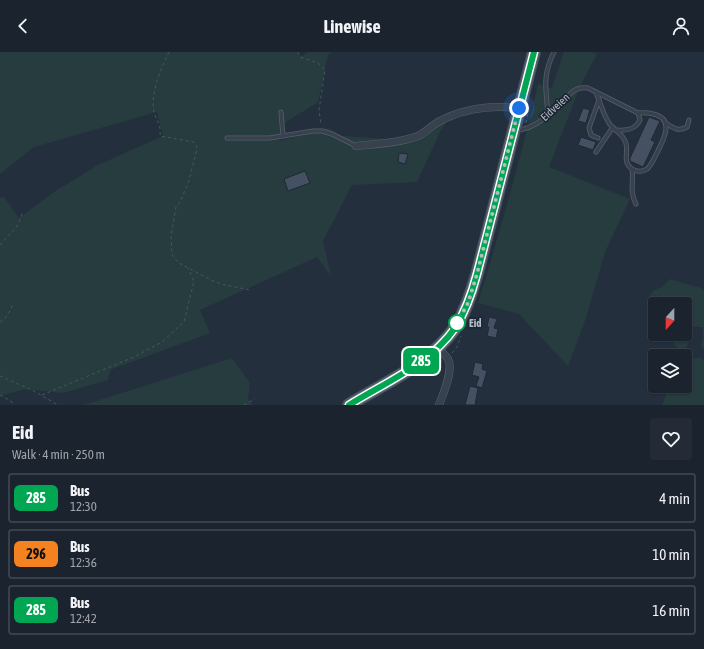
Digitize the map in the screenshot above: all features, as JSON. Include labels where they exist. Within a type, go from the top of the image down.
[{"type":"main road","points":[[349,405],[416,365],[437,348],[456,326],[465,310],[478,269],[534,52]]},
{"type":"street","points":[[356,146],[386,143],[419,136],[438,121],[478,108],[494,106],[519,108]]},
{"type":"street","points":[[437,348],[448,358],[450,366],[439,405]]},
{"type":"lane","points":[[548,114],[545,76],[554,52]]},
{"type":"lane","name":"Eidveien","points":[[514,130],[532,127],[540,122],[577,88],[588,88],[638,113]]},
{"type":"lane","points":[[596,92],[606,117],[625,140],[627,145],[627,161],[632,169],[631,187],[636,204]]},
{"type":"lane","points":[[598,138],[591,135],[589,128],[598,106],[599,99]]},
{"type":"lane","points":[[280,112],[283,136]]},
{"type":"lane","points":[[617,130],[628,130],[638,124],[640,120],[638,113],[645,112],[660,116],[666,123],[674,128],[682,130],[687,127],[690,120]]},
{"type":"lane","points":[[632,169],[641,171],[648,168],[665,136],[666,123]]},
{"type":"lane","points":[[596,152],[613,127]]},
{"type":"lane","points":[[227,138],[270,138],[313,131],[322,131],[332,134],[356,146]]},
{"type":"path","points":[[169,52],[153,92],[154,112],[161,130],[160,136],[193,142],[197,149],[188,184],[181,201],[176,207],[171,236],[172,255],[179,263],[221,284],[250,290]]},
{"type":"path","points":[[298,52],[300,57],[318,63],[325,70],[319,110],[322,131]]},
{"type":"path","points":[[0,245],[7,236],[17,228],[22,214]]},
{"type":"path","points":[[42,396],[134,357],[162,342],[184,322],[194,281],[188,268]]},
{"type":"path","points":[[0,322],[9,314],[13,304]]},
{"type":"path","points":[[448,358],[457,347],[463,332]]},
{"type":"path","points":[[0,376],[58,405]]},
{"type":"path","points":[[0,395],[12,401],[14,405]]},
{"type":"path","points":[[244,405],[255,399]]},
{"type":"green space","points":[[0,52],[298,52],[300,57],[308,52],[332,52],[328,55],[318,102],[283,124],[279,141],[328,128],[342,136],[403,140],[427,127],[447,120],[417,182],[352,185],[323,241],[331,276],[317,257],[200,310],[210,333],[110,370],[108,380],[63,393],[26,389],[0,396],[0,198],[4,197],[19,218],[54,192],[98,165],[163,136],[157,112],[34,147],[0,174]]},
{"type":"green space","points":[[564,52],[591,52],[597,54],[579,89],[549,167],[630,199],[605,252],[586,318],[568,366],[519,314],[478,303],[510,194],[538,84],[552,88]]},
{"type":"green space","points":[[670,279],[704,290],[704,349],[701,346],[703,336],[702,327],[692,327],[692,297],[649,297],[653,291],[662,287]]},
{"type":"green space","points":[[673,341],[689,341],[686,349],[678,349]]},
{"type":"green space","points":[[699,357],[704,360],[704,405],[662,405],[667,393],[692,393],[692,360]]},
{"type":"green space","points":[[232,358],[250,383],[248,399],[252,405],[84,405]]},
{"type":"building","points":[[583,108],[590,110],[586,123],[578,121]]},
{"type":"building","points":[[649,117],[660,121],[651,140],[655,142],[643,167],[630,161],[630,158]]},
{"type":"building","points":[[581,137],[596,142],[593,150],[578,145]]},
{"type":"building","points":[[399,153],[408,154],[405,164],[398,162]]},
{"type":"building","points":[[305,171],[310,183],[288,191],[284,179]]},
{"type":"building","points":[[489,317],[497,319],[494,328],[498,329],[496,338],[487,336]]},
{"type":"building","points":[[475,362],[483,364],[482,369],[487,371],[482,388],[476,386],[479,377],[472,375]]},
{"type":"building","points":[[470,386],[478,388],[475,405],[465,405]]},
{"type":"bus line","name":"285","points":[[349,405],[434,352],[449,336],[465,310],[477,274],[534,52]]},
{"type":"place","name":"Eid","points":[[457,323]]},
{"type":"route","points":[[457,323],[468,303],[477,274],[519,108]]}]
